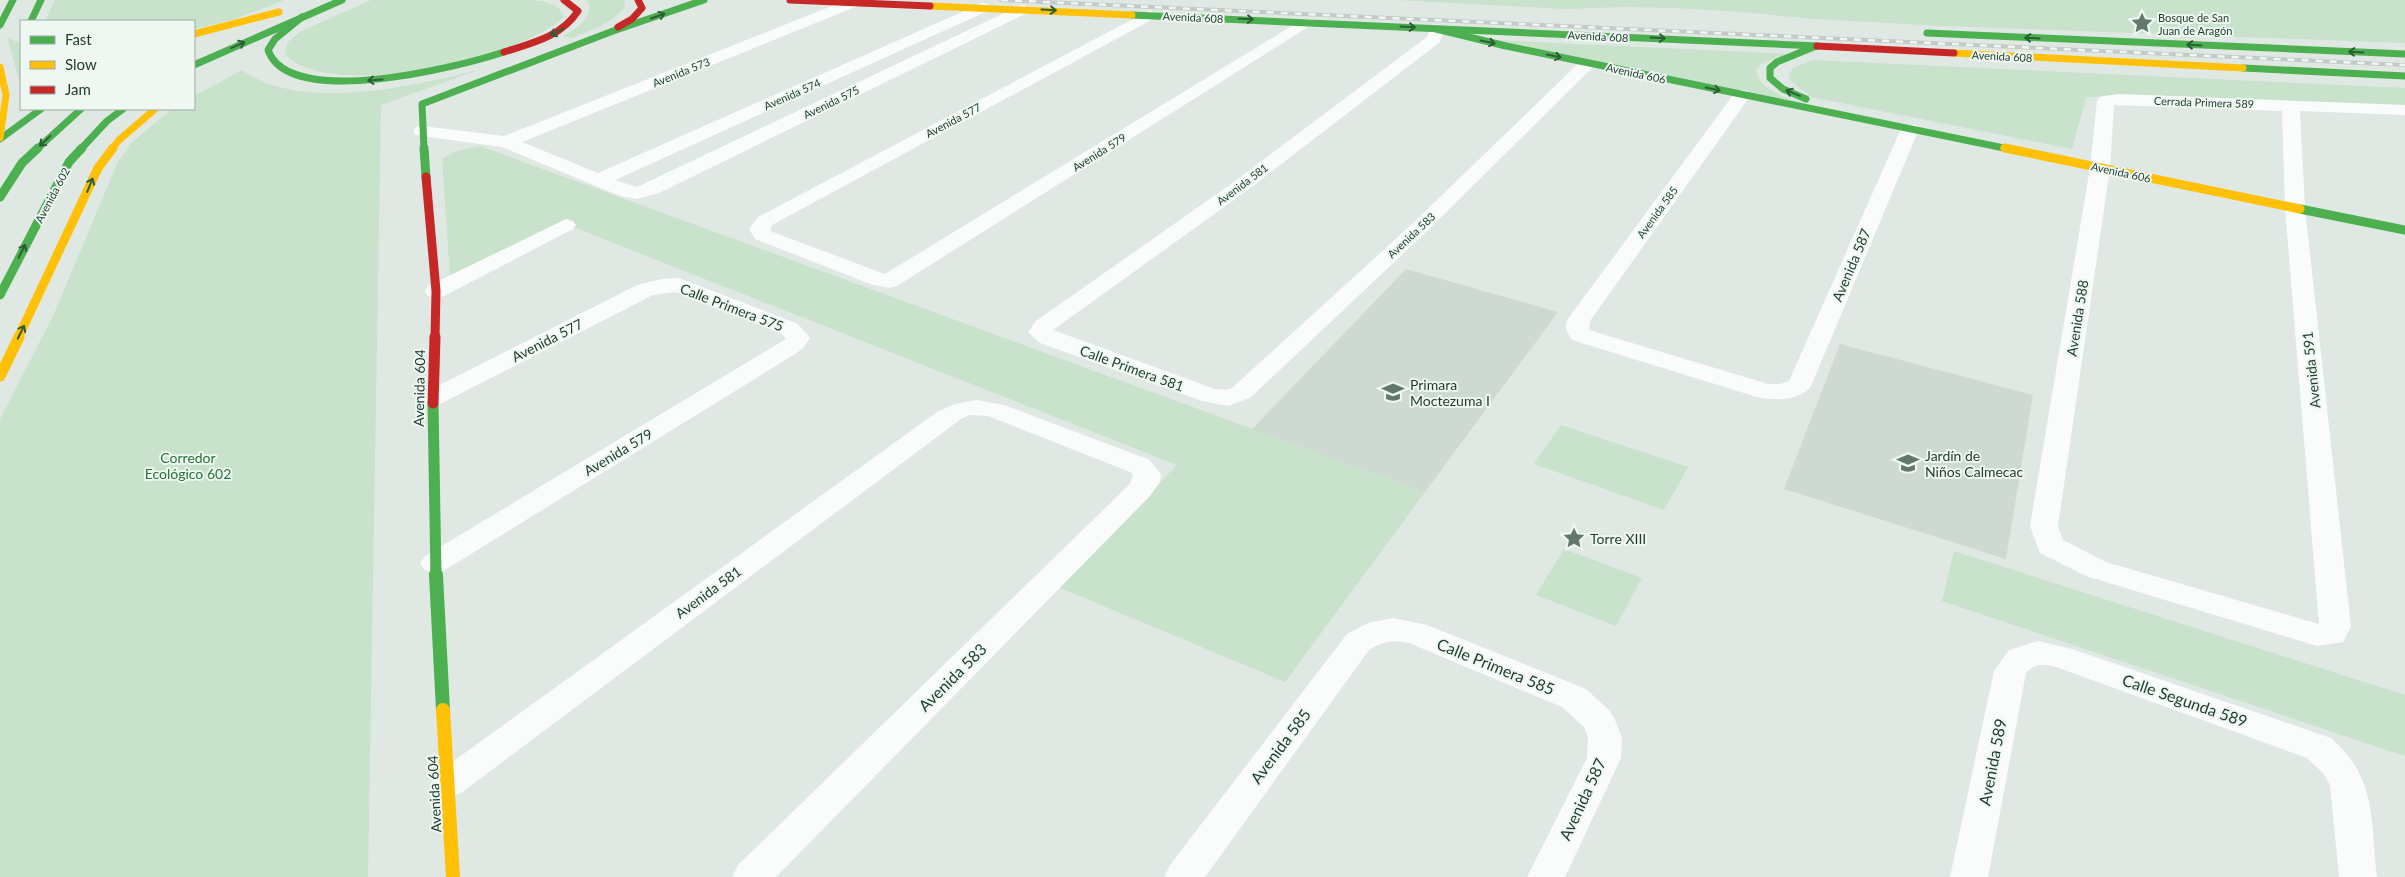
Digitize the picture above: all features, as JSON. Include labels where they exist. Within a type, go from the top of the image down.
[{"type":"main road","points":[[0,25],[13,0]]},
{"type":"main road","points":[[33,16],[40,0]]},
{"type":"main road","points":[[195,65],[342,0]]},
{"type":"main road","points":[[302,17],[275,39],[268,50],[270,60],[280,69],[301,76],[327,80],[357,81],[423,75],[500,55],[551,35],[575,18],[578,11],[574,5],[564,0]]},
{"type":"main road","name":"Avenida 604","points":[[613,31],[638,14],[642,8],[638,0]]},
{"type":"main road","name":"Avenida 604","points":[[453,877],[435,564],[433,398],[436,291],[422,131],[422,104],[613,31],[704,0]]},
{"type":"main road","name":"Avenida 608","points":[[790,0],[1308,22],[2405,76]]},
{"type":"main road","points":[[204,43],[293,6]]},
{"type":"main road","points":[[195,34],[279,12]]},
{"type":"main road","name":"Avenida 606","points":[[1436,29],[1452,34],[1742,95],[2405,230]]},
{"type":"main road","name":"Avenida 608","points":[[1911,32],[2405,54]]},
{"type":"main road","name":"Avenida 606","points":[[1816,46],[1777,62],[1770,68],[1770,78],[1783,89],[1837,114]]},
{"type":"main road","points":[[0,67],[6,95],[0,138]]},
{"type":"main road","points":[[0,138],[40,110]]},
{"type":"main road","points":[[0,196],[22,163],[80,110]]},
{"type":"main road","name":"Avenida 602","points":[[0,295],[70,162],[107,121],[122,110]]},
{"type":"main road","points":[[0,376],[98,168],[118,141],[154,110]]},
{"type":"street","name":"Avenida 573","points":[[506,142],[856,2]]},
{"type":"street","name":"Avenida 574","points":[[599,180],[985,7]]},
{"type":"street","name":"Avenida 575","points":[[599,180],[626,192],[637,193],[652,189],[1024,9]]},
{"type":"street","name":"Avenida 577","points":[[889,281],[881,280],[762,235],[759,229],[765,221],[1150,15]]},
{"type":"street","name":"Avenida 579","points":[[889,281],[1308,22]]},
{"type":"street","name":"Avenida 581","points":[[1040,332],[1044,326],[1238,188],[1434,39],[1436,29]]},
{"type":"street","name":"Avenida 583","points":[[1228,398],[1242,393],[1418,229],[1588,63]]},
{"type":"street","name":"Avenida 585","points":[[1742,95],[1578,321],[1577,330],[1580,335],[1591,340],[1766,392],[1783,392]]},
{"type":"street","name":"Cerrada Primera 589","points":[[2118,99],[2405,110]]},
{"type":"street","name":"Avenida 588","points":[[2118,99],[2106,101],[2100,168],[2044,526],[2050,546],[2096,569],[2317,635],[2332,634]]},
{"type":"street","name":"Avenida 591","points":[[2290,105],[2295,208],[2334,613],[2335,627],[2332,634]]},
{"type":"street","name":"Avenida 587","points":[[1783,392],[1799,386],[1910,129]]},
{"type":"street","points":[[422,131],[506,142],[599,180]]},
{"type":"street","points":[[436,291],[566,225]]},
{"type":"street","name":"Calle Primera 575","points":[[662,286],[678,285],[790,329],[798,338]]},
{"type":"street","name":"Avenida 577","points":[[433,398],[645,290],[662,286]]},
{"type":"street","name":"Calle Primera 581","points":[[1040,332],[1048,338],[1202,393],[1220,398],[1228,398]]},
{"type":"street","name":"Avenida 579","points":[[435,564],[787,349],[798,338]]},
{"type":"street","name":"Avenida 581","points":[[449,783],[946,417],[970,406],[995,410],[1129,461],[1140,466],[1147,474]]},
{"type":"street","name":"Avenida 583","points":[[751,877],[1140,490],[1146,482],[1147,474]]},
{"type":"street","name":"Avenida 585","points":[[1183,877],[1358,642],[1371,633],[1387,628]]},
{"type":"street","name":"Calle Primera 585","points":[[1387,628],[1416,633],[1574,698],[1598,720]]},
{"type":"street","name":"Calle Segunda 589","points":[[2028,654],[2044,653],[2061,657],[2287,735],[2319,748],[2335,763],[2345,778],[2349,792],[2358,877]]},
{"type":"street","name":"Avenida 589","points":[[1969,877],[2010,671],[2017,660],[2028,654]]},
{"type":"street","name":"Avenida 587","points":[[1546,877],[1604,758],[1605,738],[1598,720]]},
{"type":"shaded area","name":"Primara Moctezuma I","points":[[1406,269],[1558,312],[1425,492],[1251,430]]},
{"type":"shaded area","name":"Jardín de Niños Calmecac","points":[[1840,344],[2033,395],[2006,559],[1784,489]]},
{"type":"green space","points":[[55,0],[284,0],[235,19],[195,29],[195,20],[45,20]]},
{"type":"green space","points":[[371,0],[531,0],[546,2],[559,8],[564,17],[541,32],[508,47],[468,60],[425,69],[381,75],[341,75],[308,68],[285,54],[288,42],[300,32]]},
{"type":"green space","points":[[586,0],[624,0],[625,7],[613,18],[593,29],[571,39],[564,36],[585,20],[590,5]]},
{"type":"green space","name":"Bosque de San Juan de Aragón","points":[[1397,0],[2405,0],[2405,43],[1944,26],[1814,19],[1676,8],[1564,9]]},
{"type":"green space","points":[[7,37],[20,44],[20,83]]},
{"type":"green space","points":[[1493,40],[1788,54],[1762,63],[1756,70],[1758,78],[1776,93],[1807,105]]},
{"type":"green space","points":[[1812,60],[2405,88],[2405,105],[2109,95],[2086,98],[2072,149],[1811,97],[1791,81],[1789,74],[1793,68]]},
{"type":"green space","name":"Corredor Ecológico 602","points":[[242,70],[266,83],[294,90],[325,93],[358,92],[390,88],[422,83],[478,70],[381,105],[368,877],[0,877],[0,419],[53,316],[117,164],[131,143],[171,110],[195,110],[195,95]]},
{"type":"green space","points":[[480,146],[1425,492],[1285,682],[1058,587],[1177,465],[563,223],[450,277],[442,159],[457,151]]},
{"type":"green space","points":[[1561,425],[1688,467],[1664,510],[1534,464]]},
{"type":"green space","points":[[1564,549],[1642,578],[1616,626],[1536,595]]},
{"type":"green space","points":[[1954,551],[2405,695],[2405,756],[1942,601]]},
{"type":"railway","points":[[1001,0],[2405,65]]},
{"type":"traffic: fast","points":[[0,25],[13,0]]},
{"type":"traffic: fast","points":[[31,20],[41,0]]},
{"type":"traffic: fast","points":[[195,65],[342,0]]},
{"type":"traffic: fast","points":[[426,177],[422,104],[613,31],[704,0]]},
{"type":"traffic: fast","points":[[1132,15],[1817,46]]},
{"type":"traffic: fast","points":[[302,17],[275,39],[268,50],[271,58],[280,68],[286,72],[301,76],[340,80],[388,79],[435,72],[504,52]]},
{"type":"traffic: fast","points":[[1436,29],[1506,46],[2004,148]]},
{"type":"traffic: fast","points":[[1927,33],[2405,54]]},
{"type":"traffic: fast","points":[[1806,99],[1783,89],[1770,78],[1770,68],[1777,62],[1816,46]]},
{"type":"traffic: fast","points":[[2243,68],[2405,76]]},
{"type":"traffic: fast","points":[[0,139],[40,110]]},
{"type":"traffic: fast","points":[[0,197],[22,163],[80,110]]},
{"type":"traffic: fast","points":[[0,295],[69,162],[107,121],[122,110]]},
{"type":"traffic: fast","points":[[2300,209],[2405,230]]},
{"type":"traffic: fast","points":[[433,403],[435,563],[443,710]]},
{"type":"traffic: slow","points":[[930,6],[1132,15]]},
{"type":"traffic: slow","points":[[195,34],[279,12]]},
{"type":"traffic: slow","points":[[1954,53],[2243,68]]},
{"type":"traffic: slow","points":[[0,67],[6,95],[0,138]]},
{"type":"traffic: slow","points":[[0,376],[98,168],[118,141],[154,110]]},
{"type":"traffic: slow","points":[[2004,148],[2300,209]]},
{"type":"traffic: slow","points":[[443,710],[453,877]]},
{"type":"traffic: jam","points":[[504,52],[546,38],[565,27],[578,11],[564,0]]},
{"type":"traffic: jam","points":[[618,27],[632,19],[642,8],[638,0]]},
{"type":"traffic: jam","points":[[790,0],[930,6]]},
{"type":"traffic: jam","points":[[1817,46],[1954,53]]},
{"type":"traffic: jam","points":[[426,177],[436,291],[433,403]]},
{"type":"place","name":"Bosque de San Juan de Aragón","points":[[2142,23]]},
{"type":"place","name":"Primara Moctezuma I","points":[[1393,392]]},
{"type":"place","name":"Jardín de Niños Calmecac","points":[[1908,463]]},
{"type":"place","name":"Torre XIII","points":[[1574,538]]}]
